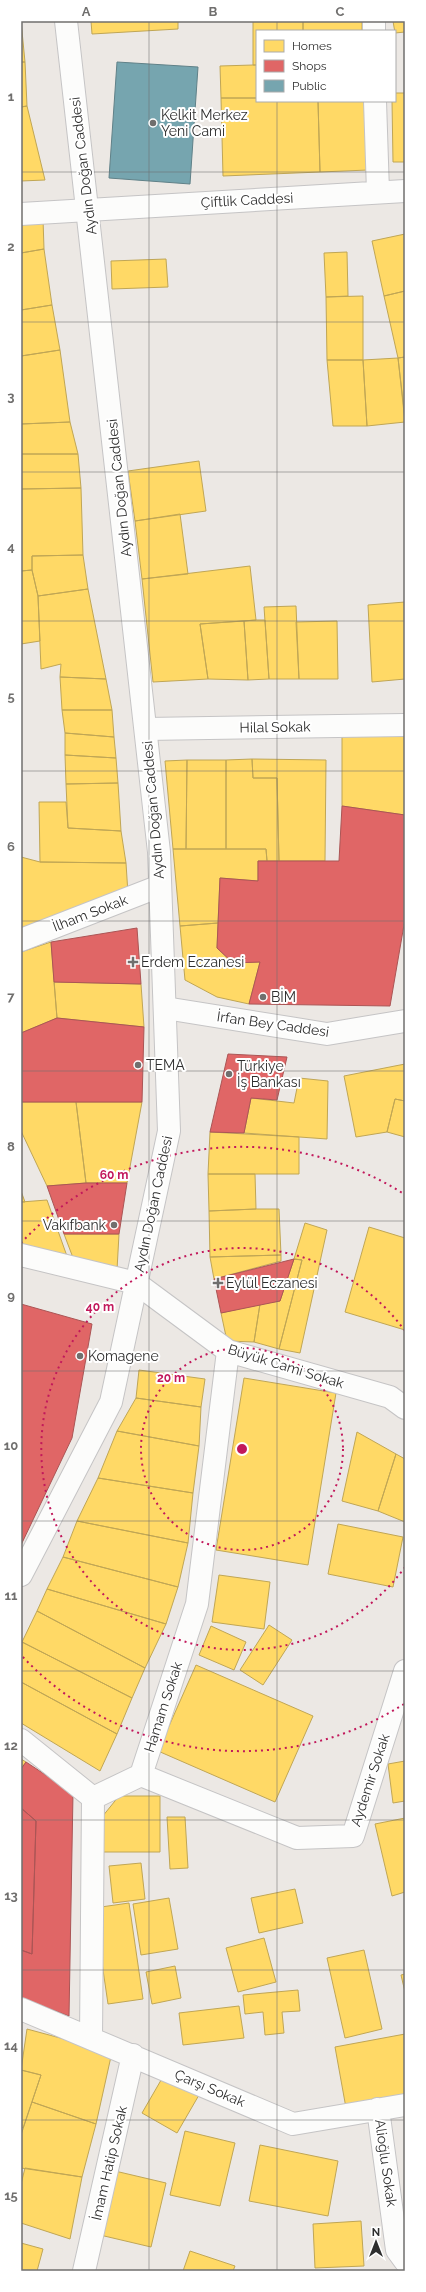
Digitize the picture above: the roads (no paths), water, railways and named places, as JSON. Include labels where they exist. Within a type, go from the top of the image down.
[{"type":"street","name":"Aydın Doğan Caddesi","points":[[21,1575],[111,1402],[169,1131],[159,852],[66,21]]},
{"type":"street","points":[[375,102],[378,192]]},
{"type":"street","name":"Çiftlik Caddesi","points":[[21,214],[405,191]]},
{"type":"street","name":"Hilal Sokak","points":[[146,729],[405,725]]},
{"type":"street","name":"İlham Sokak","points":[[21,940],[160,886]]},
{"type":"street","name":"İrfan Bey Caddesi","points":[[165,1008],[327,1034],[405,1021]]},
{"type":"street","points":[[21,1255],[136,1283]]},
{"type":"street","name":"Büyük Cami Sokak","points":[[136,1283],[228,1352],[390,1397],[405,1408]]},
{"type":"street","name":"Hamam Sokak","points":[[141,1775],[197,1604],[228,1352]]},
{"type":"street","name":"Aydemir Sokak","points":[[141,1775],[297,1838],[353,1836],[405,1671]]},
{"type":"street","points":[[21,1740],[93,1798]]},
{"type":"street","points":[[93,1798],[141,1775]]},
{"type":"street","points":[[91,2038],[93,1798]]},
{"type":"street","name":"Çarşı Sokak","points":[[21,2009],[133,2055],[293,2124],[405,2105]]},
{"type":"street","name":"İmam Hatip Sokak","points":[[84,2271],[133,2055]]},
{"type":"street","name":"Alioğlu Sokak","points":[[378,2109],[397,2250],[405,2261]]},
{"type":"place","name":"Kelkit Merkez Yeni Cami","points":[[153,123]]},
{"type":"place","name":"Erdem Eczanesi","points":[[133,962]]},
{"type":"place","name":"BİM","points":[[263,997]]},
{"type":"place","name":"TEMA","points":[[138,1065]]},
{"type":"place","name":"Türkiye İş Bankası","points":[[229,1074]]},
{"type":"place","name":"Vakıfbank","points":[[114,1225]]},
{"type":"place","name":"Eylül Eczanesi","points":[[218,1283]]},
{"type":"place","name":"Komagene","points":[[80,1356]]}]
